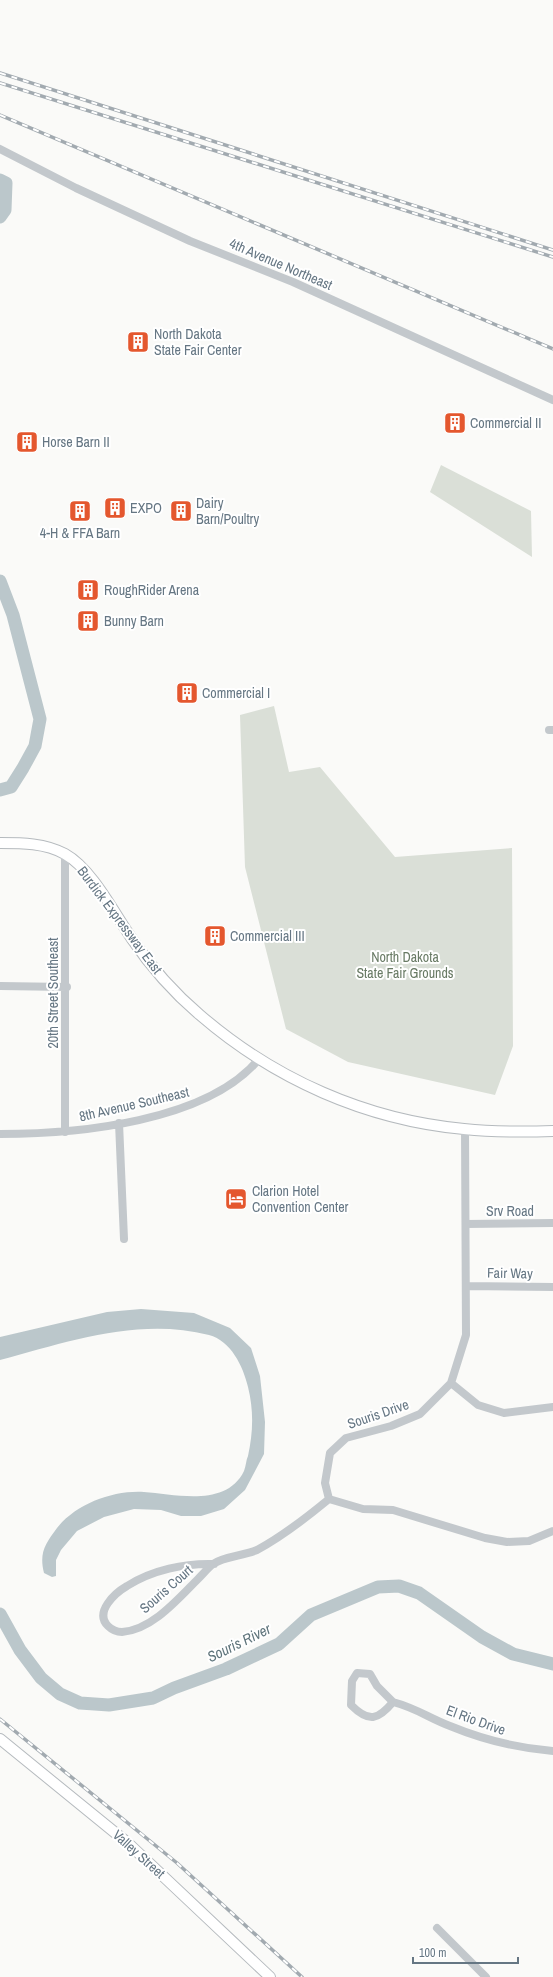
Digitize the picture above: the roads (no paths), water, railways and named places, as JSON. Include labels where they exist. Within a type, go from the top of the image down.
[{"type":"main road","name":"Burdick Expressway East","points":[[0,843],[42,846],[65,854],[85,871],[151,966],[179,995],[223,1033]]},
{"type":"main road","name":"Burdick Expressway East","points":[[208,1022],[259,1059],[329,1096],[360,1108],[399,1119],[464,1129],[553,1132]]},
{"type":"main road","name":"Valley Street","points":[[0,1739],[128,1844],[270,1977]]},
{"type":"street","name":"4th Avenue Northeast","points":[[0,149],[76,188],[190,241],[293,282],[553,400]]},
{"type":"street","name":"20th Street Southeast","points":[[65,854],[67,986],[65,1132]]},
{"type":"street","points":[[0,986],[67,986]]},
{"type":"street","name":"8th Avenue Southeast","points":[[0,1134],[65,1132],[119,1123],[172,1111],[211,1097],[250,1070],[259,1059]]},
{"type":"street","points":[[119,1123],[124,1239]]},
{"type":"street","name":"Souris Drive","points":[[329,1499],[325,1483],[330,1453],[346,1438],[391,1426],[420,1414],[451,1383],[466,1335],[464,1129]]},
{"type":"street","name":"Srv Road","points":[[466,1224],[553,1224]]},
{"type":"street","name":"Fair Way","points":[[466,1286],[553,1287]]},
{"type":"street","points":[[451,1383],[478,1405],[504,1413],[553,1407]]},
{"type":"street","points":[[329,1499],[363,1509],[393,1510],[485,1538],[507,1542],[529,1541],[553,1531]]},
{"type":"street","name":"Souris Court","points":[[214,1564],[180,1597],[151,1621],[136,1629],[121,1632],[112,1630],[105,1623],[103,1612],[109,1600],[126,1586],[143,1576],[194,1564],[214,1564],[256,1550],[295,1527],[329,1499]]},
{"type":"street","name":"El Rio Drive","points":[[393,1702],[383,1715],[370,1718],[359,1713],[351,1705],[352,1680],[357,1673],[370,1674],[377,1686],[393,1702],[414,1708],[449,1726],[493,1742],[521,1748],[553,1751]]},
{"type":"street","points":[[437,1928],[486,1977]]},
{"type":"waterway","points":[[0,180],[6,183],[5,210],[0,217]]},
{"type":"waterway","points":[[0,581],[13,615],[40,719],[35,746],[23,768],[11,787],[0,790]]},
{"type":"waterway","name":"Souris River","points":[[0,1614],[20,1650],[41,1678],[60,1694],[80,1703],[109,1705],[153,1698],[174,1688],[226,1669],[279,1644],[311,1615],[378,1587],[399,1586],[419,1593],[482,1637],[513,1654],[553,1664]]},
{"type":"railway","points":[[0,73],[553,250]]},
{"type":"railway","points":[[0,83],[553,257]]},
{"type":"railway","points":[[0,115],[553,349]]},
{"type":"railway","points":[[0,1719],[177,1863],[302,1977]]},
{"type":"place","name":"North Dakota State Fair Center","points":[[138,342]]},
{"type":"place","name":"Commercial II","points":[[455,423]]},
{"type":"place","name":"Horse Barn II","points":[[27,442]]},
{"type":"place","name":"EXPO","points":[[115,508]]},
{"type":"place","name":"4-H & FFA Barn","points":[[80,511]]},
{"type":"place","name":"Dairy Barn/Poultry","points":[[181,511]]},
{"type":"place","name":"RoughRider Arena","points":[[88,590]]},
{"type":"place","name":"Bunny Barn","points":[[88,621]]},
{"type":"place","name":"Commercial I","points":[[187,693]]},
{"type":"place","name":"Commercial III","points":[[215,936]]},
{"type":"place","name":"Clarion Hotel Convention Center","points":[[236,1199]]},
{"type":"park label","name":"North Dakota State Fair Grounds","points":[[405,966]]}]
